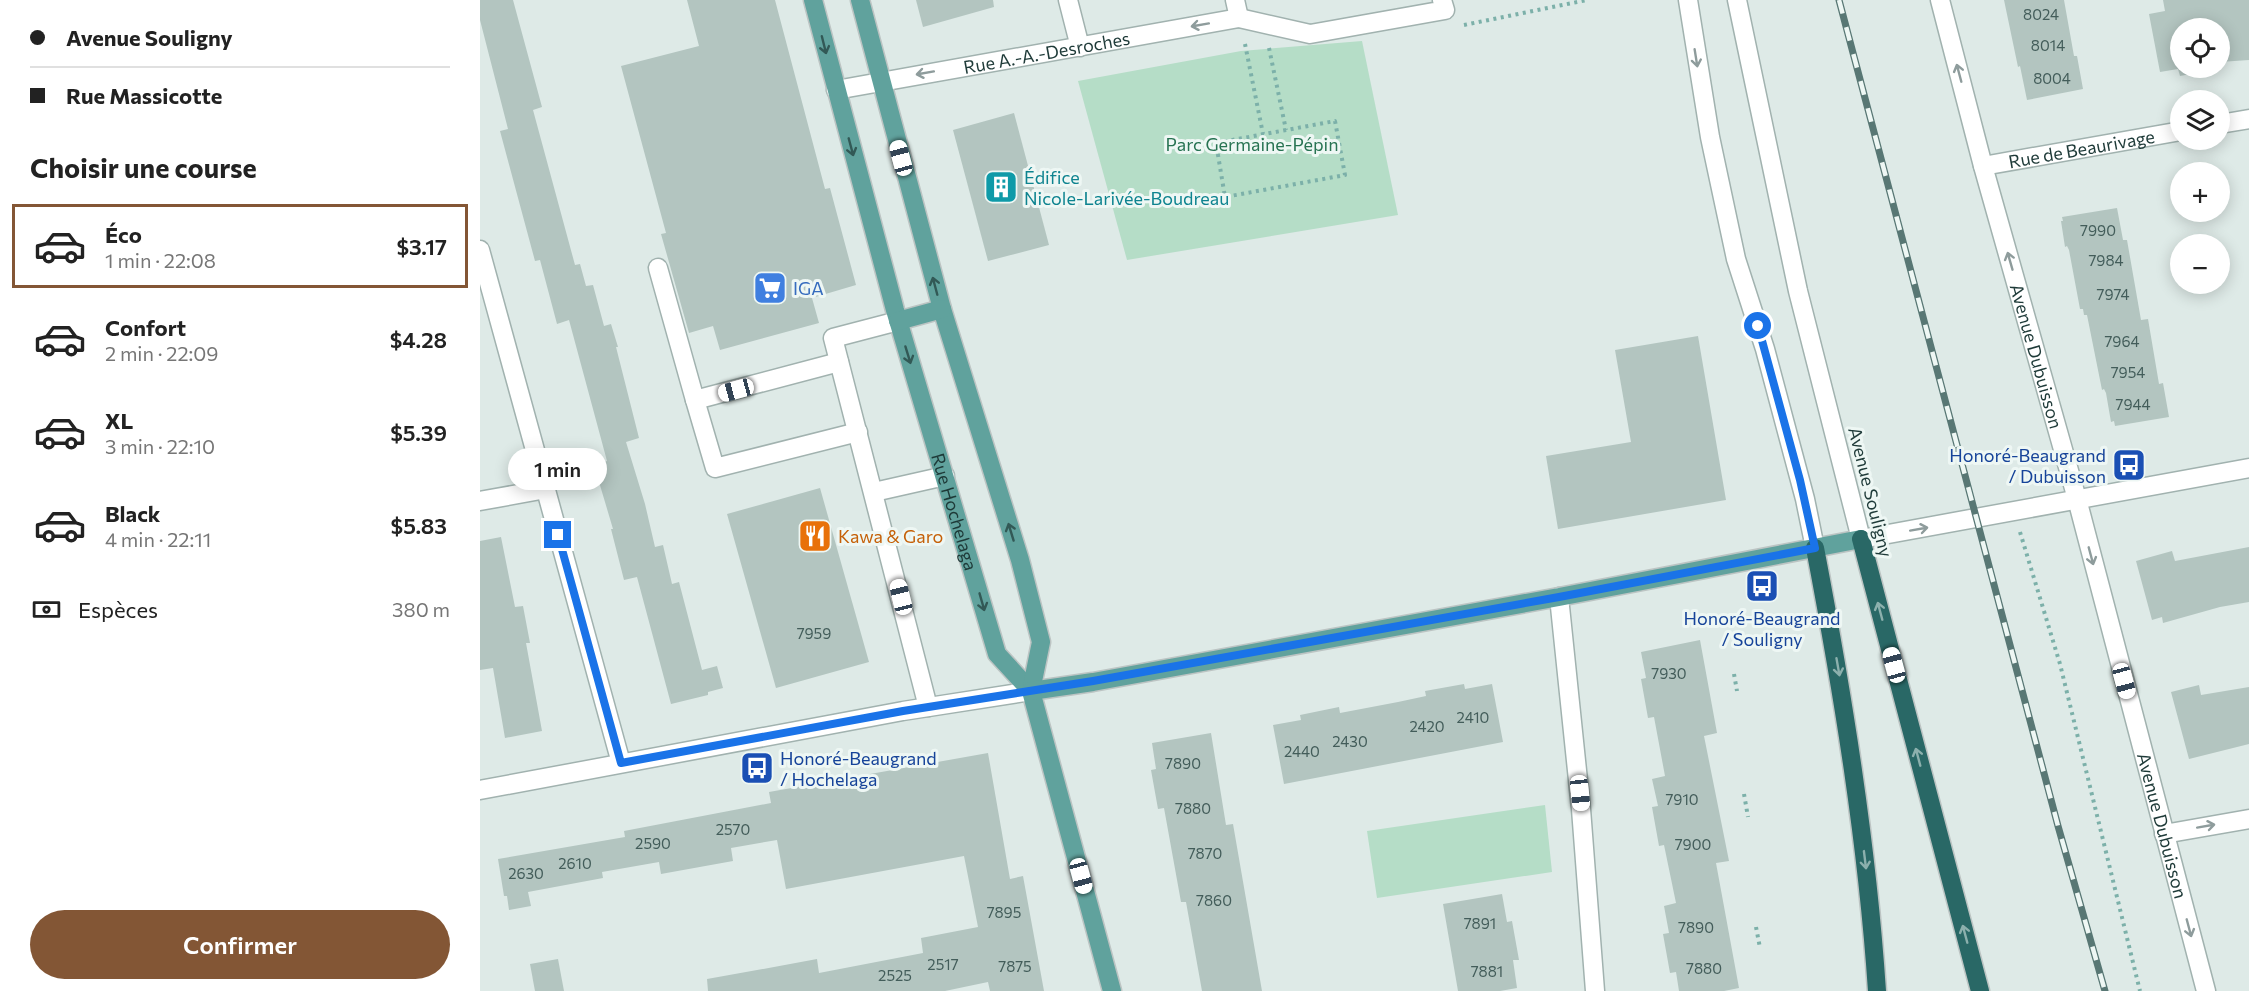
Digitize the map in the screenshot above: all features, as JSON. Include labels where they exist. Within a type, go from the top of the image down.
[{"type":"highway","name":"Avenue Souligny","points":[[1861,539],[1980,991]]},
{"type":"highway","points":[[1815,548],[1838,666],[1855,773],[1871,907],[1877,991]]},
{"type":"main road","name":"Rue Hochelaga","points":[[813,0],[898,321],[997,654],[1031,691]]},
{"type":"main road","name":"Rue Hochelaga","points":[[860,0],[942,309],[1020,560],[1041,642],[1031,691],[1112,991]]},
{"type":"main road","points":[[898,321],[942,309]]},
{"type":"main road","points":[[1031,691],[1559,597],[1861,539]]},
{"type":"street","points":[[1068,0],[1080,46]]},
{"type":"street","points":[[1235,0],[1239,18],[1310,34],[1443,5]]},
{"type":"street","points":[[1688,0],[1710,137],[1734,249],[1765,348],[1800,480],[1815,548]]},
{"type":"street","name":"Avenue Souligny","points":[[1737,0],[1798,291],[1861,539]]},
{"type":"street","name":"Avenue Dubuisson","points":[[1940,0],[1983,166],[2077,500],[2206,991]]},
{"type":"street","name":"Rue A.-A.-Desroches","points":[[836,90],[1239,18]]},
{"type":"street","points":[[2230,122],[2249,119]]},
{"type":"street","name":"Rue de Beaurivage","points":[[1983,166],[2170,133]]},
{"type":"street","points":[[480,250],[621,763]]},
{"type":"street","points":[[658,268],[715,468],[858,432]]},
{"type":"street","points":[[898,321],[833,338],[928,707]]},
{"type":"street","points":[[695,400],[839,362]]},
{"type":"street","points":[[1861,539],[2249,468]]},
{"type":"street","points":[[874,492],[945,476]]},
{"type":"street","points":[[480,501],[546,489]]},
{"type":"street","points":[[1559,597],[1581,809],[1595,991]]},
{"type":"street","points":[[480,790],[928,707],[1031,691]]},
{"type":"street","points":[[2164,834],[2249,819]]},
{"type":"path","points":[[1443,5],[1447,28],[1587,0]]},
{"type":"path","points":[[1239,18],[1263,134]]},
{"type":"path","points":[[1264,23],[1286,130]]},
{"type":"path","points":[[1335,121],[1345,175],[1225,197],[1216,143],[1286,130],[1335,121]]},
{"type":"path","points":[[2014,511],[2060,664],[2140,991]]},
{"type":"path","points":[[1734,674],[1737,691]]},
{"type":"path","points":[[1744,794],[1748,817]]},
{"type":"path","points":[[1756,927],[1760,948]]},
{"type":"green space","name":"Parc Germaine-Pépin","points":[[1362,41],[1398,215],[1127,260],[1078,81],[1241,51]]},
{"type":"green space","points":[[1545,805],[1552,872],[1377,898],[1367,831]]},
{"type":"building","points":[[480,0],[513,0],[542,107],[533,110],[575,265],[580,264],[586,286],[593,285],[604,326],[611,324],[618,347],[616,347],[639,438],[626,442],[645,504],[655,547],[663,545],[672,584],[679,582],[702,670],[717,666],[723,688],[708,692],[708,695],[671,704],[637,577],[624,580],[611,529],[613,529],[594,465],[607,461],[569,320],[557,324],[540,260],[535,261],[500,131],[508,129],[480,20]]},
{"type":"building","points":[[687,0],[775,0],[825,189],[830,188],[856,285],[812,298],[819,323],[720,350],[713,326],[689,333],[661,234],[666,233],[621,66],[699,46]]},
{"type":"building","points":[[916,0],[993,0],[994,7],[923,27]]},
{"type":"building","points":[[2004,0],[2064,0],[2074,56],[2077,56],[2083,89],[2027,100]]},
{"type":"building","points":[[2163,0],[2249,0],[2249,60],[2230,61],[2230,18],[2170,18],[2170,70],[2160,72],[2149,14],[2165,11]]},
{"type":"building","name":"Édifice Nicole-Larivée-Boudreau","points":[[1014,113],[1049,245],[988,261],[953,130]]},
{"type":"building","points":[[2117,208],[2123,240],[2127,240],[2141,320],[2148,319],[2159,384],[2163,383],[2169,417],[2115,426],[2114,421],[2111,422],[2106,393],[2104,389],[2102,390],[2087,315],[2084,315],[2083,309],[2080,309],[2061,221],[2063,221],[2062,217]]},
{"type":"building","points":[[1698,336],[1726,500],[1558,529],[1546,456],[1631,442],[1615,350]]},
{"type":"building","points":[[820,488],[869,662],[776,688],[727,514]]},
{"type":"building","points":[[501,537],[515,607],[523,606],[530,643],[526,643],[542,731],[505,738],[493,668],[480,670],[480,541]]},
{"type":"building","points":[[2249,547],[2249,602],[2220,607],[2163,623],[2162,617],[2152,620],[2136,561],[2172,551],[2175,561]]},
{"type":"building","points":[[1700,640],[1717,733],[1704,736],[1729,861],[1716,863],[1739,988],[1724,991],[1679,991],[1676,972],[1670,973],[1663,934],[1669,933],[1664,906],[1676,903],[1664,845],[1659,846],[1652,807],[1658,806],[1652,779],[1665,776],[1654,717],[1648,718],[1641,679],[1646,678],[1641,652]]},
{"type":"building","points":[[1464,684],[1465,689],[1492,684],[1503,742],[1284,784],[1273,725],[1301,720],[1300,715],[1339,707],[1340,713],[1426,696],[1425,691]]},
{"type":"building","points":[[2199,685],[2201,695],[2249,687],[2249,744],[2189,759],[2171,692]]},
{"type":"building","points":[[1211,733],[1226,825],[1233,824],[1262,991],[1202,991],[1186,902],[1181,902],[1164,808],[1158,809],[1151,770],[1156,769],[1152,743]]},
{"type":"building","points":[[988,753],[1010,879],[1023,876],[1044,991],[990,991],[988,982],[945,991],[708,991],[707,979],[817,959],[819,973],[923,953],[921,938],[978,927],[964,856],[786,889],[777,840],[731,848],[733,861],[661,874],[659,862],[602,872],[603,878],[528,892],[531,906],[509,910],[507,896],[504,896],[498,859],[625,837],[624,831],[771,803],[769,792]]},
{"type":"building","points":[[1502,894],[1507,922],[1512,921],[1519,960],[1513,960],[1517,988],[1500,991],[1458,991],[1443,904]]},
{"type":"building","points":[[558,959],[564,991],[535,991],[530,964]]},
{"type":"railway","points":[[1839,0],[2058,826],[2105,991]]},
{"type":"place","name":"Édifice Nicole-Larivée-Boudreau","points":[[1001,187]]},
{"type":"place","name":"IGA","points":[[770,288]]},
{"type":"place","name":"Honoré-Beaugrand / Dubuisson","points":[[2129,465]]},
{"type":"place","name":"Kawa & Garo","points":[[815,536]]},
{"type":"place","name":"Honoré-Beaugrand / Souligny","points":[[1762,586]]},
{"type":"place","name":"Honoré-Beaugrand / Hochelaga","points":[[757,768]]},
{"type":"route","points":[[558,535],[621,763],[903,711],[1093,681],[1559,597],[1815,548],[1800,480],[1758,326]]}]
